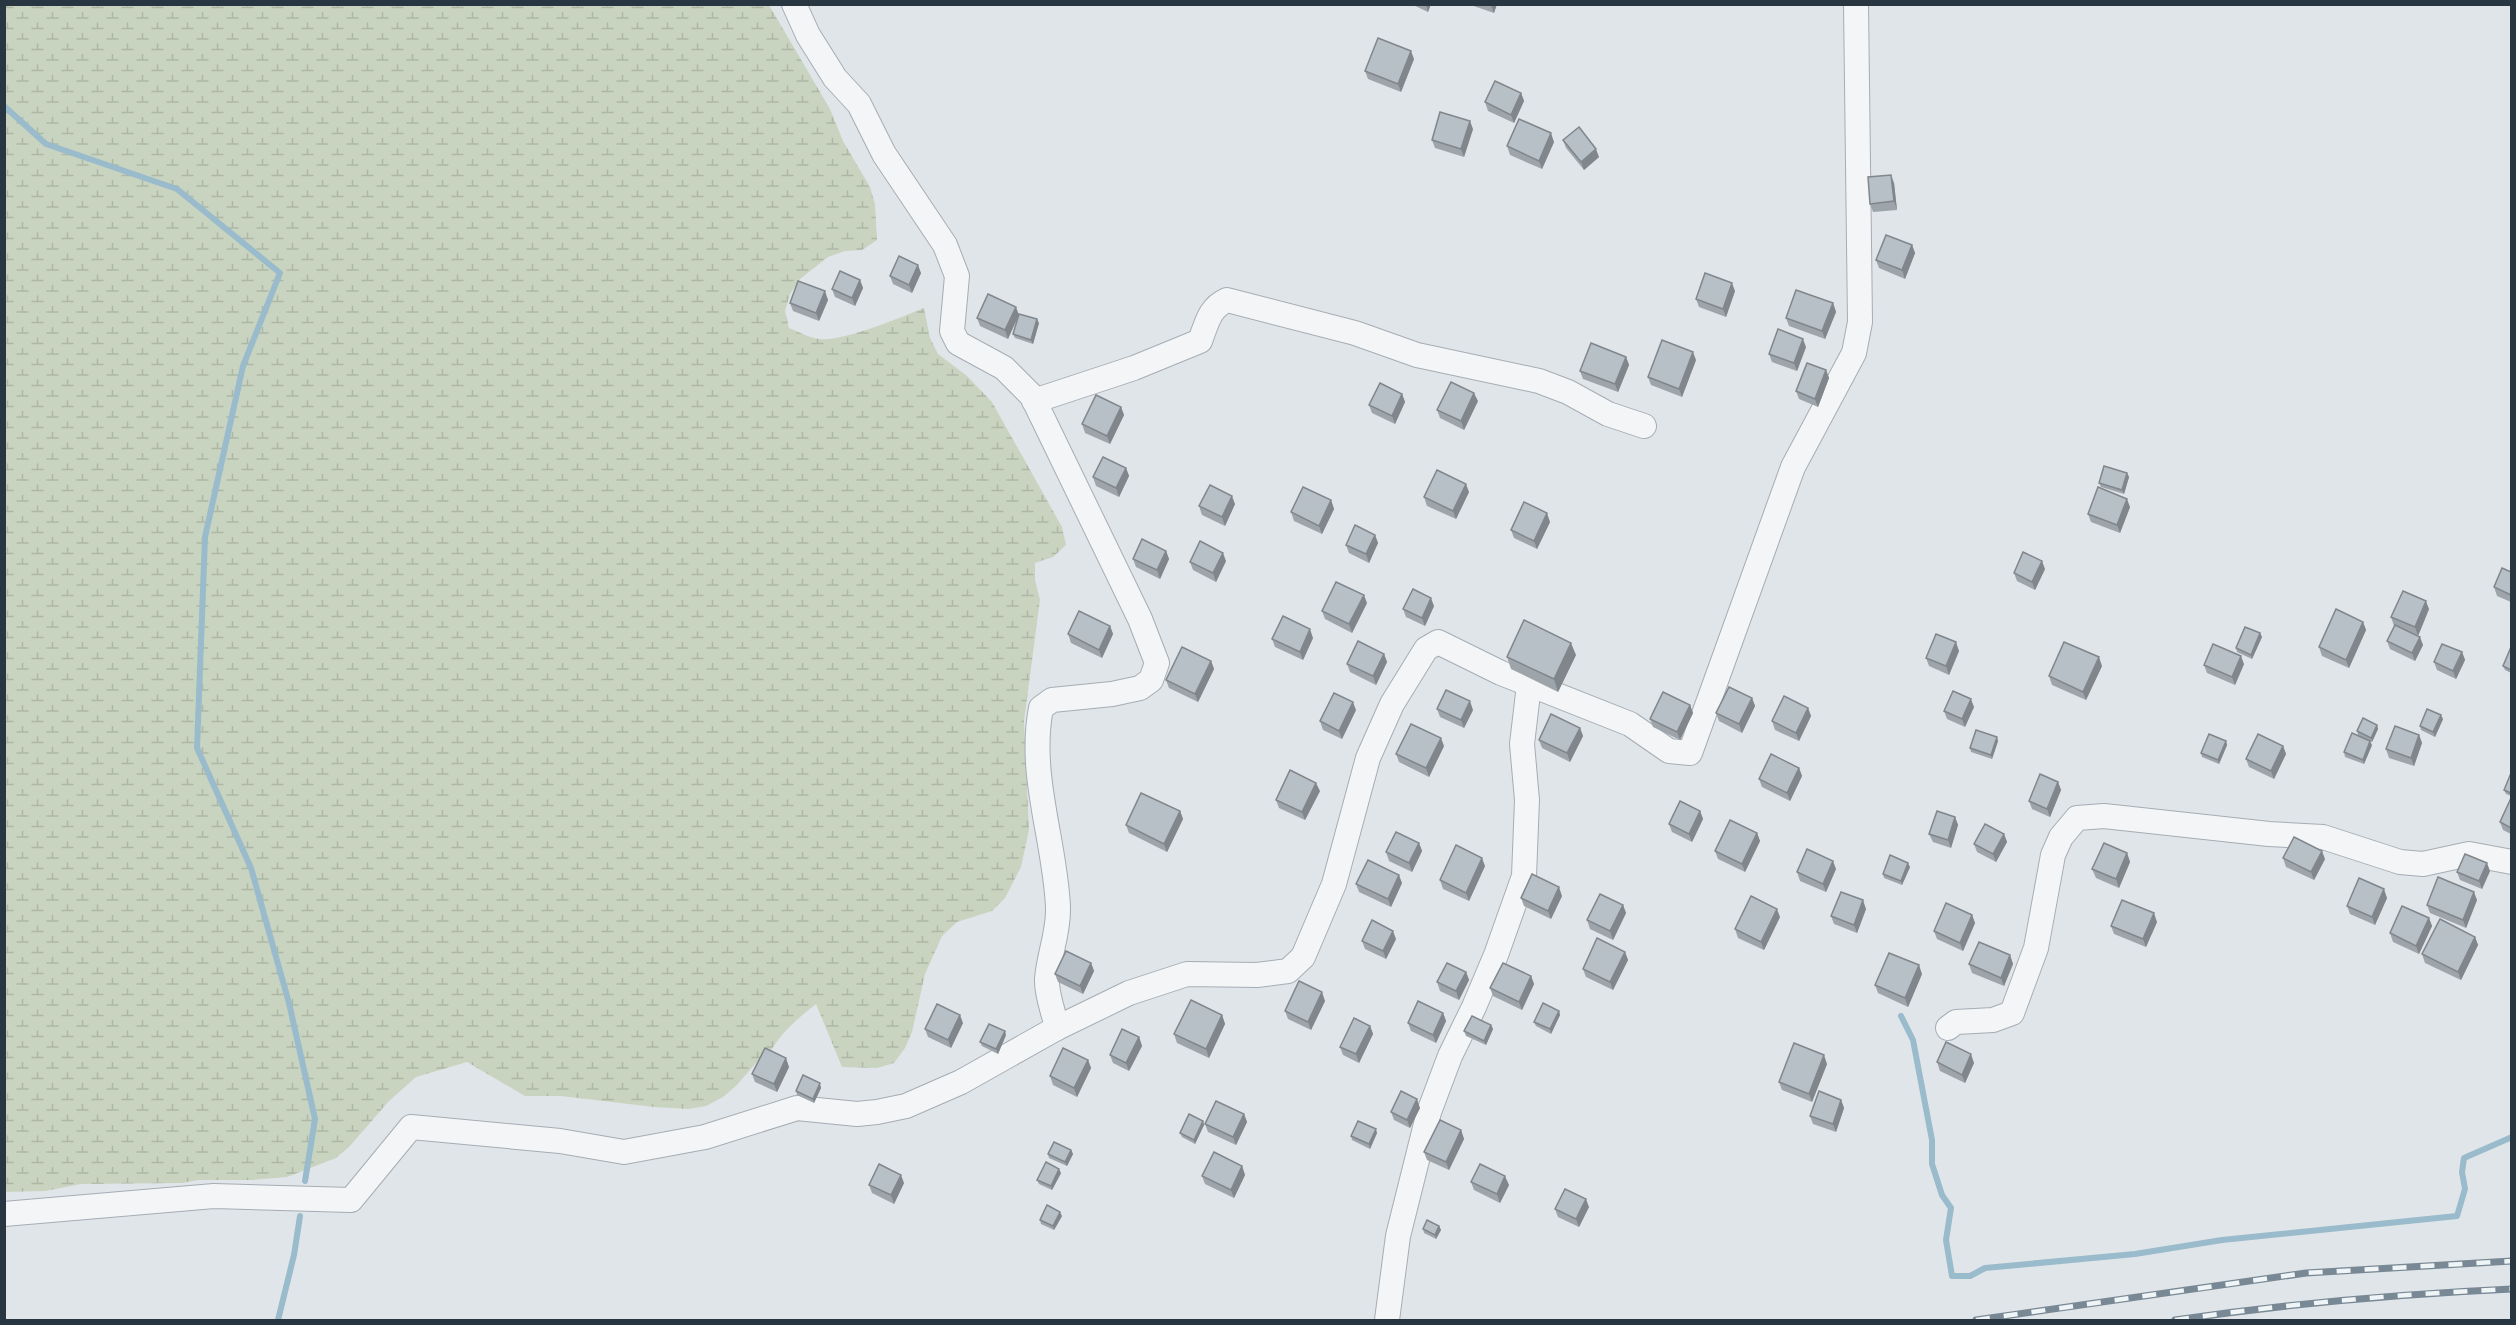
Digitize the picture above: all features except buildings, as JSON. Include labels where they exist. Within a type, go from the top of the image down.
[{"type":"street","points":[[794,4],[808,35],[835,78],[859,104],[884,154],[945,245],[957,276],[952,331],[958,343],[1004,368],[1034,401],[1140,620],[1157,663],[1151,680],[1140,688],[1112,694],[1052,700],[1041,708],[1036,730],[1038,773],[1058,906],[1058,931],[1050,956],[1047,982],[1057,1028]]},
{"type":"street","points":[[4,1214],[214,1196],[351,1200],[411,1127],[560,1141],[624,1152],[705,1137],[797,1108],[857,1114],[878,1112],[906,1106],[961,1082],[1057,1028],[1128,993],[1186,974],[1257,975],[1287,970],[1303,957],[1334,884],[1368,758],[1392,704],[1426,649],[1438,642],[1501,674],[1630,724],[1670,751],[1690,753],[1793,467],[1854,353],[1860,322],[1856,4]]},
{"type":"street","points":[[1034,401],[1134,368],[1200,341],[1209,315],[1217,304],[1227,300],[1354,333],[1417,355],[1539,381],[1568,392],[1608,414],[1644,426]]},
{"type":"street","points":[[1387,1320],[1398,1236],[1429,1112],[1450,1056],[1496,956],[1524,876],[1527,800],[1522,744],[1529,685]]},
{"type":"street","points":[[1948,1028],[1956,1022],[1993,1020],[2012,1013],[2036,948],[2053,855],[2061,837],[2077,818],[2104,816],[2269,834],[2323,837],[2400,862],[2423,864],[2469,854],[2511,862]]},
{"type":"green space","points":[[4,5],[769,5],[830,109],[843,141],[870,187],[875,204],[877,240],[862,250],[845,251],[828,257],[800,279],[790,294],[785,311],[789,328],[812,337],[830,339],[872,328],[924,308],[930,338],[938,354],[967,376],[992,402],[1062,527],[1066,545],[1053,557],[1035,563],[1035,580],[1040,600],[1024,721],[1029,830],[1021,867],[1005,898],[992,911],[957,922],[942,936],[925,974],[912,1032],[905,1048],[894,1063],[877,1068],[842,1067],[816,1004],[789,1027],[768,1056],[761,1057],[737,1085],[723,1097],[706,1106],[688,1109],[561,1096],[525,1096],[467,1062],[416,1077],[389,1101],[349,1147],[336,1158],[287,1177],[252,1180],[199,1180],[181,1183],[81,1184],[45,1191],[5,1192]]},
{"type":"waterway","points":[[4,106],[46,144],[177,189],[280,273],[243,366],[205,537],[197,748],[251,868],[289,1003],[315,1119],[305,1181]]},
{"type":"waterway","points":[[1901,1016],[1913,1040],[1932,1140],[1932,1164],[1942,1195],[1951,1208],[1946,1240],[1952,1276],[1970,1276],[1985,1268],[2135,1254],[2222,1240],[2457,1216],[2465,1189],[2462,1172],[2464,1158],[2512,1137]]},
{"type":"waterway","points":[[278,1320],[294,1255],[300,1216]]},
{"type":"railway","points":[[1976,1320],[2306,1273],[2512,1261]]},
{"type":"railway","points":[[2175,1320],[2343,1300],[2512,1289]]}]
